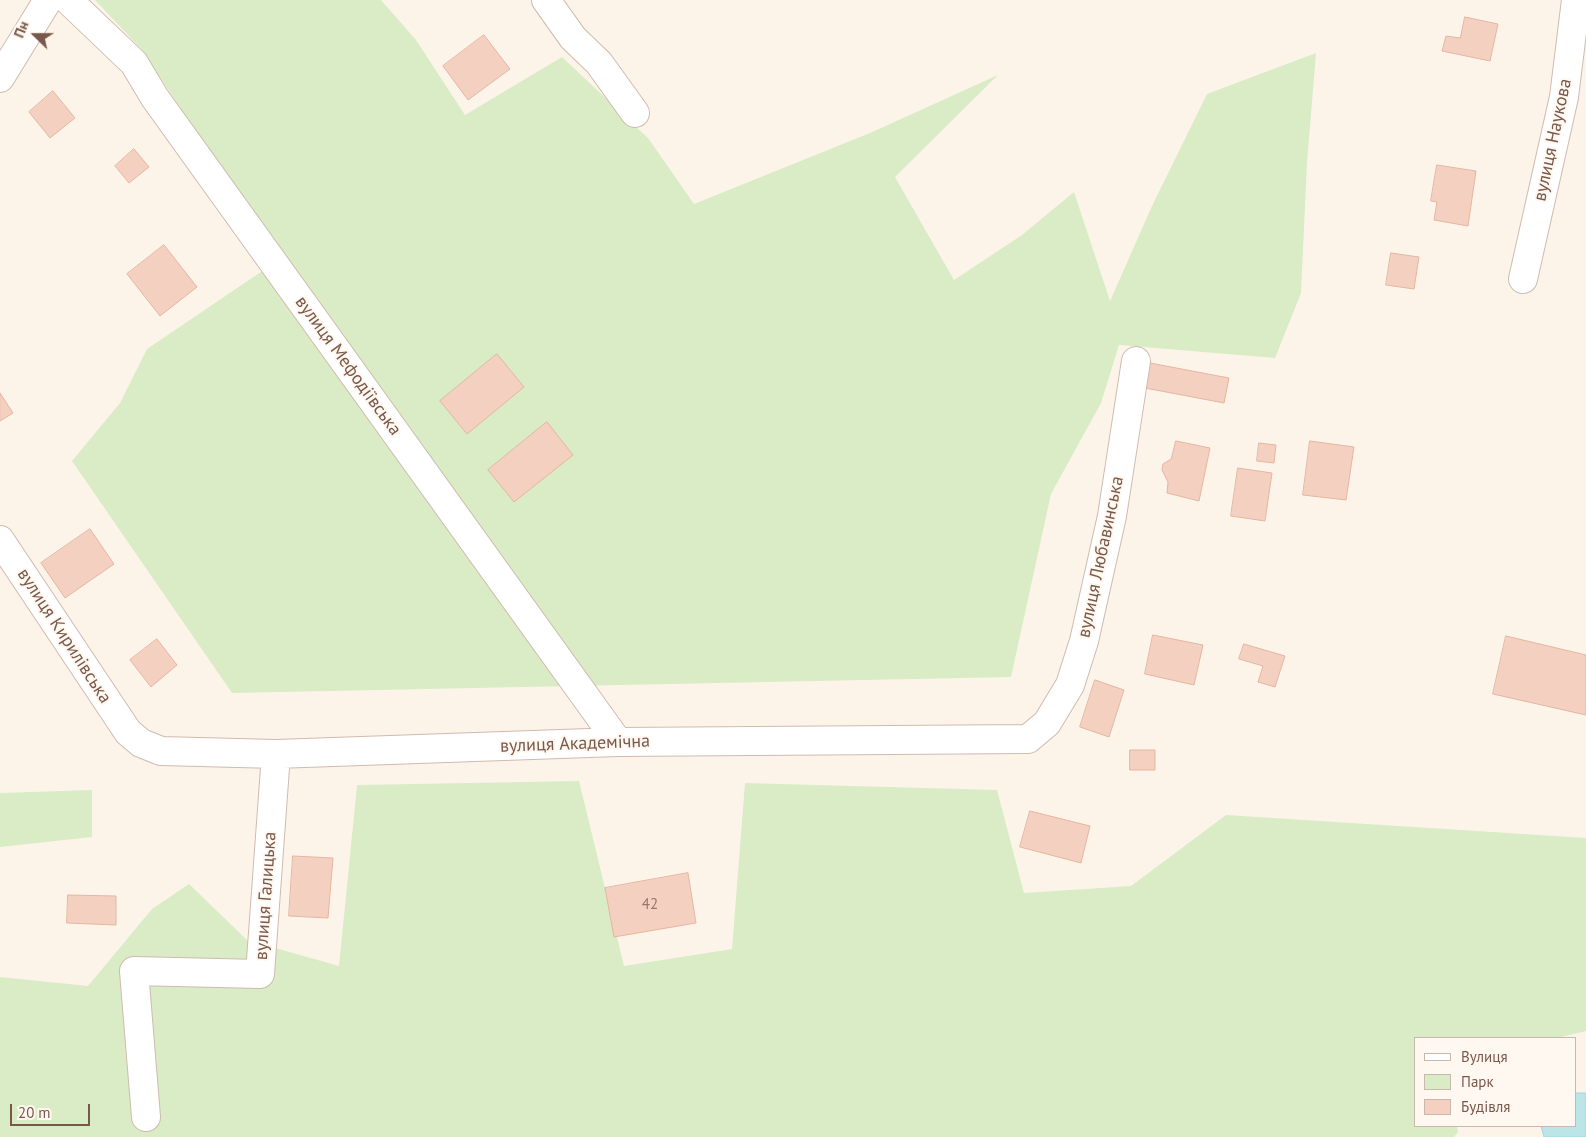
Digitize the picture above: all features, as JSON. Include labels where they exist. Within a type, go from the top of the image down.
[{"type":"street","points":[[0,78],[48,0]]},
{"type":"street","name":"вулиця Мефодіївська","points":[[68,0],[134,63],[155,98],[618,742]]},
{"type":"street","points":[[546,0],[573,38],[599,64],[635,112]]},
{"type":"street","name":"вулиця Наукова","points":[[1523,278],[1564,97],[1576,0]]},
{"type":"street","name":"вулиця Любавинська","points":[[1028,738],[1046,723],[1070,685],[1084,641],[1112,516],[1136,360]]},
{"type":"street","name":"вулиця Кирилівська","points":[[0,540],[128,732]]},
{"type":"street","name":"вулиця Академічна","points":[[128,732],[141,743],[161,751],[276,754],[618,742],[1028,738]]},
{"type":"street","name":"вулиця Галицька","points":[[146,1117],[134,971],[260,974],[276,754]]},
{"type":"green space","points":[[95,0],[381,0],[416,40],[465,115],[562,57],[648,138],[694,204],[870,133],[998,75],[895,177],[954,280],[1022,235],[1074,192],[1110,301],[1152,206],[1207,94],[1316,53],[1307,163],[1301,293],[1275,358],[1119,345],[1101,403],[1051,494],[1011,677],[232,693],[72,461],[120,403],[147,349],[280,259],[142,50]]},
{"type":"green space","points":[[579,781],[624,966],[732,949],[745,783],[997,790],[1024,893],[1131,886],[1226,815],[1586,838],[1586,1031],[1561,1037],[1414,1037],[1414,1127],[1457,1127],[1458,1132],[1454,1137],[0,1137],[0,977],[88,986],[152,909],[189,884],[247,940],[339,966],[357,785]]},
{"type":"green space","points":[[92,790],[92,837],[0,847],[0,793]]},
{"type":"water","points":[[1576,1093],[1586,1093],[1586,1137],[1544,1137],[1541,1127],[1576,1127]]},
{"type":"building","points":[[1465,17],[1498,24],[1490,61],[1442,51],[1446,36],[1460,38]]},
{"type":"building","points":[[484,35],[510,69],[468,100],[443,66]]},
{"type":"building","points":[[53,91],[75,118],[50,138],[29,112]]},
{"type":"building","points":[[134,149],[149,167],[129,183],[115,166]]},
{"type":"building","points":[[1437,165],[1476,171],[1468,226],[1434,220],[1437,202],[1431,201]]},
{"type":"building","points":[[164,245],[197,287],[160,316],[127,274]]},
{"type":"building","points":[[1391,253],[1419,257],[1414,289],[1386,285]]},
{"type":"building","points":[[497,354],[524,387],[467,434],[440,401]]},
{"type":"building","points":[[1150,363],[1229,378],[1224,403],[1145,388]]},
{"type":"building","points":[[0,393],[13,413],[0,421]]},
{"type":"building","points":[[547,422],[573,455],[514,502],[488,470]]},
{"type":"building","points":[[1176,441],[1210,448],[1199,501],[1167,493],[1168,482],[1162,470],[1163,464],[1171,459]]},
{"type":"building","points":[[1310,441],[1354,447],[1346,500],[1303,495]]},
{"type":"building","points":[[1259,443],[1276,445],[1274,463],[1257,461]]},
{"type":"building","points":[[1238,468],[1272,473],[1265,521],[1231,516]]},
{"type":"building","points":[[90,529],[114,564],[65,598],[41,563]]},
{"type":"building","points":[[1153,635],[1203,645],[1194,685],[1145,674]]},
{"type":"building","points":[[1506,636],[1586,655],[1586,715],[1493,694]]},
{"type":"building","points":[[157,639],[177,665],[151,687],[130,660]]},
{"type":"building","points":[[1244,644],[1285,656],[1275,687],[1258,682],[1263,666],[1239,659]]},
{"type":"building","points":[[1095,680],[1124,690],[1109,737],[1080,727]]},
{"type":"building","points":[[1130,750],[1155,750],[1155,770],[1130,770]]},
{"type":"building","points":[[1030,811],[1090,826],[1081,863],[1020,847]]},
{"type":"building","points":[[293,856],[333,858],[328,918],[289,916]]},
{"type":"building","points":[[688,873],[696,923],[614,937],[605,888]]},
{"type":"building","points":[[68,895],[116,896],[116,925],[67,923]]}]
